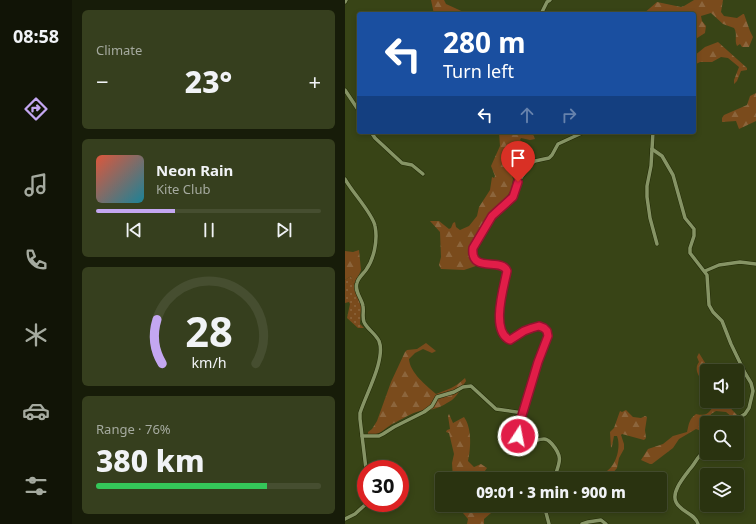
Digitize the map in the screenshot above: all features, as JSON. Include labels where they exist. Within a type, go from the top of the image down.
[{"type":"street","points":[[542,12],[547,2],[550,0]]},
{"type":"street","points":[[345,90],[357,108]]},
{"type":"street","points":[[372,134],[402,163],[412,165],[423,174]]},
{"type":"street","points":[[556,472],[560,459],[558,452],[547,440],[531,443],[523,442],[520,440],[517,432],[538,362],[548,336],[547,331],[539,326],[524,331],[510,340],[506,338],[502,331],[499,312],[507,271],[506,267],[503,265],[486,265],[479,261],[474,256],[473,248],[492,216],[513,197],[518,182],[530,165],[535,161],[549,158],[558,144],[580,134]]},
{"type":"street","points":[[653,134],[651,170],[647,186],[647,196],[649,218],[657,244]]},
{"type":"street","points":[[652,150],[662,156],[673,175],[685,218],[694,230],[694,238],[690,250],[691,255],[708,276],[708,297],[710,307],[722,321],[731,344],[752,386],[749,410],[742,416]]},
{"type":"street","points":[[345,179],[371,217],[376,228],[375,248],[372,258],[367,269],[358,280],[356,286],[363,307],[364,322],[378,340],[381,347],[381,355],[360,412],[365,460]]},
{"type":"street","points":[[705,271],[719,266],[740,262],[756,264]]},
{"type":"street","points":[[362,436],[379,436],[424,412],[432,406],[437,397],[454,392],[468,385],[476,388],[485,400],[496,409],[523,413]]},
{"type":"street","points":[[698,524],[695,518],[678,506],[675,501],[675,496],[683,477],[691,469],[700,455]]},
{"type":"street","points":[[345,519],[357,512]]},
{"type":"street","points":[[546,512],[549,524]]},
{"type":"street","points":[[582,524],[601,520],[606,524]]},
{"type":"green space","points":[[431,0],[444,0],[446,4],[464,12],[434,12]]},
{"type":"green space","points":[[694,0],[723,0],[721,12],[724,16],[737,18],[744,14],[753,37],[749,47],[742,47],[740,44],[737,46],[736,32],[734,28],[723,24],[711,13],[701,16],[702,21],[706,26],[705,33],[696,39],[696,12],[645,12],[657,2],[681,7]]},
{"type":"green space","points":[[718,42],[747,68],[747,70],[741,71],[737,81],[734,84],[739,67],[728,58],[721,57],[712,62],[700,62],[696,64],[696,54],[705,47]]},
{"type":"green space","points":[[756,93],[756,121],[739,129],[736,121],[722,122],[724,115],[747,105],[750,96]]},
{"type":"green space","points":[[499,134],[533,134],[535,139],[530,140],[521,138],[520,140],[532,151],[532,156],[522,167],[510,169],[513,179],[511,190],[504,201],[488,216],[483,228],[471,247],[471,258],[479,265],[464,270],[441,269],[439,265],[441,257],[440,232],[430,221],[439,221],[449,229],[455,222],[456,227],[460,230],[469,226],[477,216],[479,207],[490,190],[492,177],[494,178],[495,176],[491,166],[500,146]]},
{"type":"green space","points":[[359,250],[361,270],[354,286],[351,276],[345,280],[345,251],[353,252]]},
{"type":"green space","points":[[351,276],[361,306],[360,324],[364,328],[358,328],[347,318],[350,304],[349,302],[345,303],[345,280]]},
{"type":"green space","points":[[426,343],[436,351],[432,353],[423,349],[415,353],[409,359],[412,369],[423,383],[436,394],[448,390],[465,378],[466,381],[452,400],[441,406],[417,412],[392,424],[378,433],[368,434],[377,421],[391,382],[405,352],[407,350],[417,349]]},
{"type":"green space","points":[[699,353],[706,364],[700,364],[700,377],[697,371],[697,365],[699,362],[697,357]]},
{"type":"green space","points":[[712,408],[731,408],[738,416],[731,416],[726,412],[716,411],[710,416],[700,416],[700,431],[696,429],[679,439],[673,448],[652,464],[641,460],[648,449],[663,444],[673,436],[687,432],[692,418],[696,414],[703,415],[708,413]]},
{"type":"green space","points":[[626,410],[633,417],[647,417],[645,430],[646,438],[644,440],[622,434],[624,449],[619,458],[617,468],[614,472],[605,472],[616,459],[619,445],[618,440],[617,436],[614,436],[611,448],[610,432],[614,428],[620,411],[622,412]]},
{"type":"green space","points":[[449,414],[453,423],[464,417],[470,432],[470,450],[468,461],[474,467],[481,464],[487,468],[484,472],[453,472],[452,463],[454,454],[449,433],[446,432],[450,429]]},
{"type":"green space","points":[[491,512],[484,519],[484,524],[467,524],[468,519],[463,513]]},
{"type":"route","points":[[518,182],[513,197],[492,216],[473,248],[473,252],[476,259],[483,264],[503,265],[506,267],[507,271],[499,316],[502,331],[506,338],[510,340],[524,331],[539,326],[547,331],[548,336],[538,362],[517,432],[518,436]]}]
